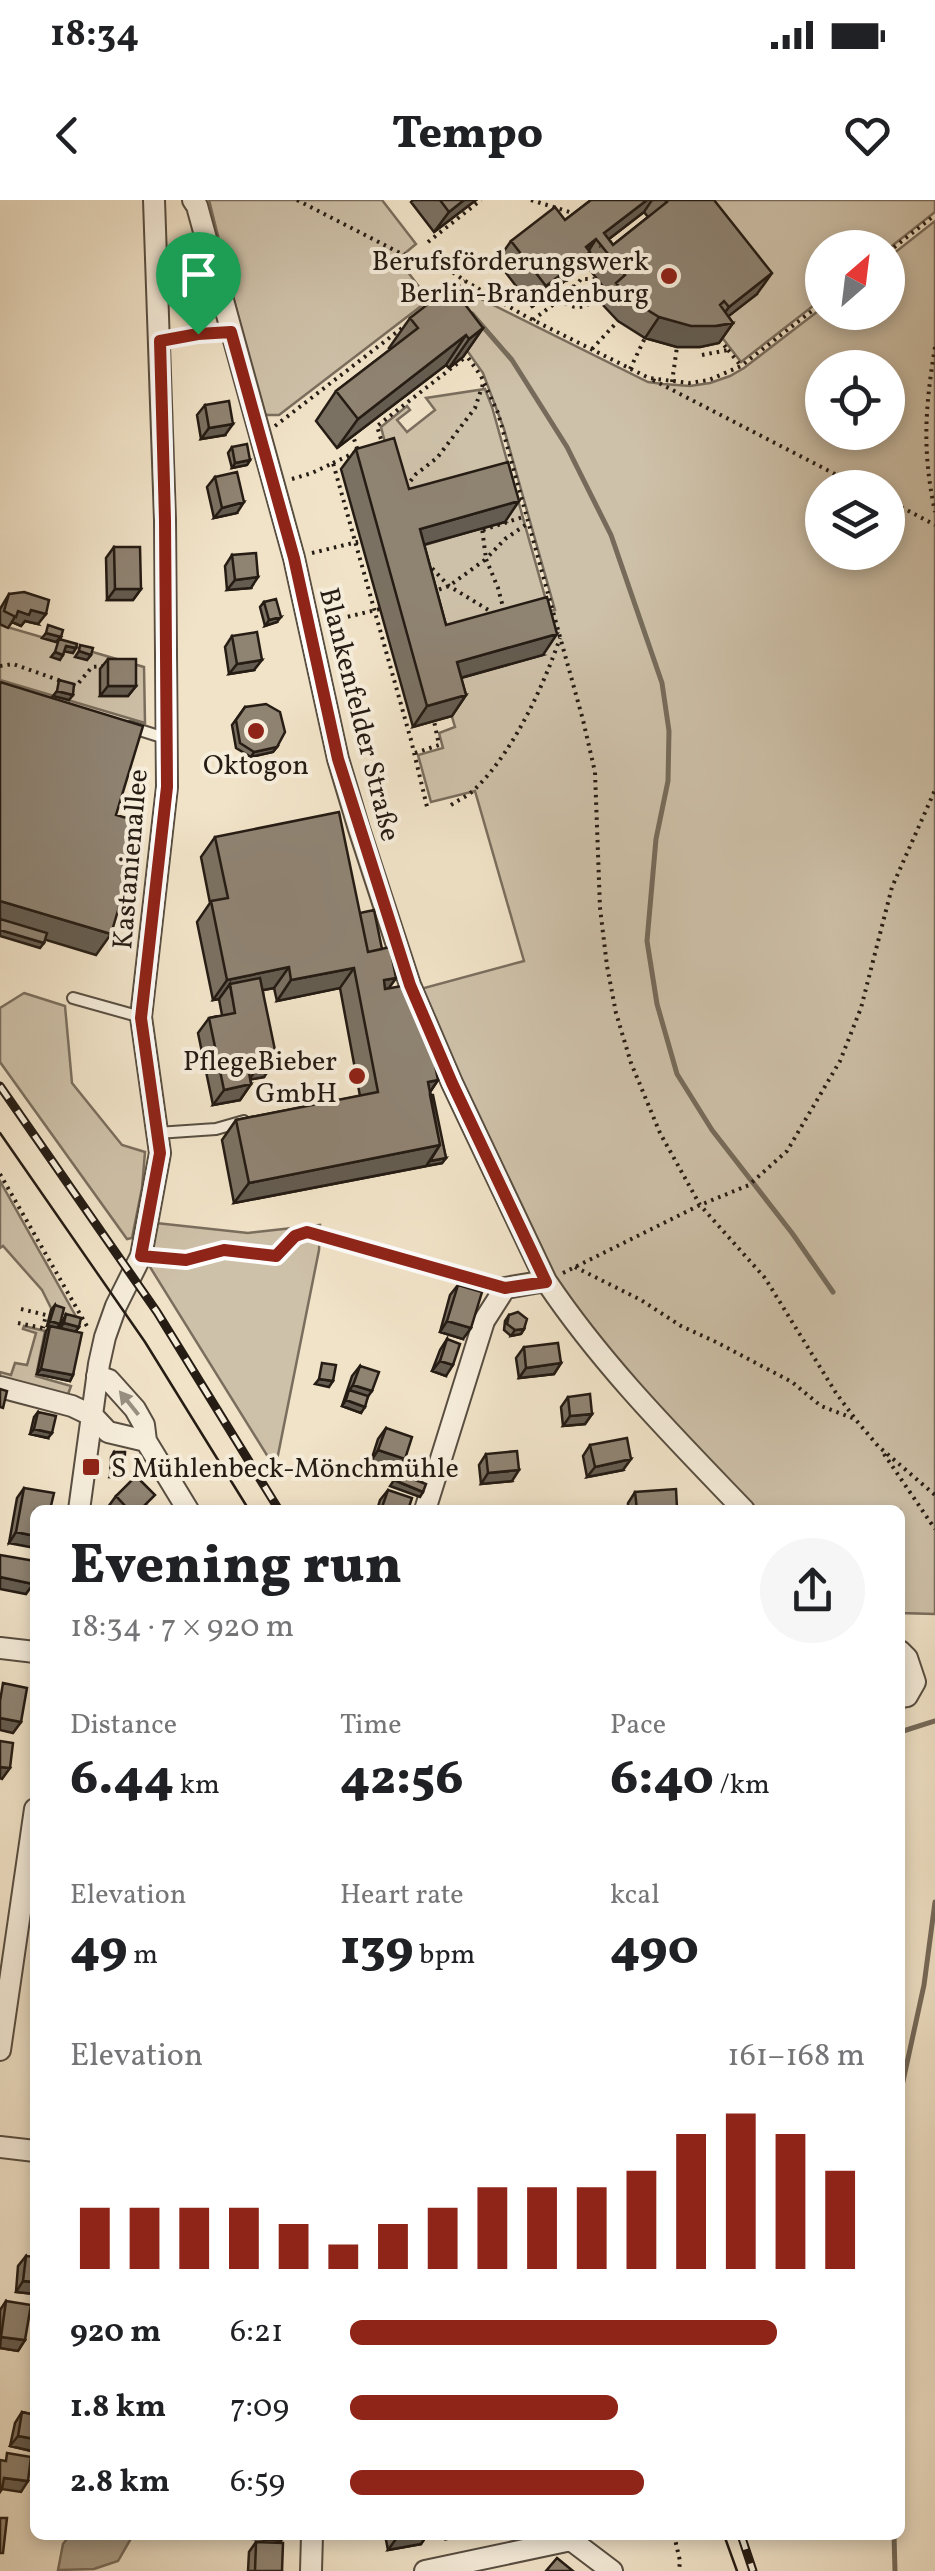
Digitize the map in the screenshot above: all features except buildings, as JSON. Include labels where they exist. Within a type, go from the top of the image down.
[{"type":"street","name":"Kastanienallee","points":[[80,1505],[105,1336],[141,1256],[160,1153],[141,1018],[167,787],[165,520],[154,200]]},
{"type":"street","name":"Blankenfelder Straße","points":[[193,200],[275,483],[338,759],[410,985],[546,1282],[622,1383],[739,1505]]},
{"type":"street","points":[[427,1505],[484,1320],[505,1288],[546,1282]]},
{"type":"street","points":[[97,1376],[110,1380],[135,1409],[144,1425],[146,1441],[185,1505]]},
{"type":"street","points":[[0,1387],[72,1406],[93,1416],[108,1432],[146,1441]]},
{"type":"street","points":[[0,1648],[30,1651]]},
{"type":"street","points":[[905,1656],[915,1682],[905,1696]]},
{"type":"street","points":[[0,1895],[28,1894],[0,2050]]},
{"type":"street","points":[[0,2147],[30,2150]]},
{"type":"street","points":[[311,2571],[312,2540]]},
{"type":"street","points":[[426,2571],[561,2540]]},
{"type":"street","points":[[573,2540],[612,2571]]},
{"type":"lane","points":[[122,724],[166,738]]},
{"type":"lane","points":[[73,998],[141,1018]]},
{"type":"lane","points":[[157,1133],[216,1128],[264,1116]]},
{"type":"path","points":[[297,200],[400,252],[447,268],[532,320],[827,470]]},
{"type":"path","points":[[428,242],[482,200]]},
{"type":"path","points":[[531,200],[581,217]]},
{"type":"path","points":[[575,212],[586,205]]},
{"type":"path","points":[[905,239],[935,216]]},
{"type":"path","points":[[532,320],[558,300],[574,288],[581,279],[589,277],[599,291],[582,307],[558,300],[552,291]]},
{"type":"path","points":[[568,279],[574,288]]},
{"type":"path","points":[[443,297],[464,281]]},
{"type":"path","points":[[649,378],[672,382],[709,380],[741,366],[805,316]]},
{"type":"path","points":[[262,436],[415,319]]},
{"type":"path","points":[[592,350],[618,322]]},
{"type":"path","points":[[160,341],[231,332]]},
{"type":"path","points":[[718,337],[741,366]]},
{"type":"path","points":[[630,369],[645,338]]},
{"type":"path","points":[[458,344],[483,381],[498,413],[584,720],[594,772],[606,966],[632,1063],[660,1133],[700,1205],[766,1278],[836,1393],[935,1530]]},
{"type":"path","points":[[672,382],[677,346]]},
{"type":"path","points":[[935,347],[925,406],[925,434],[928,481],[935,512]]},
{"type":"path","points":[[702,355],[728,350]]},
{"type":"path","points":[[370,354],[376,361]]},
{"type":"path","points":[[391,450],[384,452],[377,426],[410,405],[467,356]]},
{"type":"path","points":[[397,498],[416,474],[438,458],[476,408],[483,381]]},
{"type":"path","points":[[353,436],[361,464]]},
{"type":"path","points":[[275,483],[312,473],[358,452],[368,454]]},
{"type":"path","points":[[333,463],[377,610],[428,811]]},
{"type":"path","points":[[905,509],[935,525]]},
{"type":"path","points":[[426,562],[449,586],[506,621],[486,559],[482,529],[526,516]]},
{"type":"path","points":[[424,595],[449,586],[528,524]]},
{"type":"path","points":[[294,558],[358,541]]},
{"type":"path","points":[[310,626],[377,610]]},
{"type":"path","points":[[452,804],[475,790],[492,770],[529,712],[560,638]]},
{"type":"path","points":[[0,666],[13,664],[76,686],[92,667],[104,666]]},
{"type":"path","points":[[415,753],[439,745],[434,721]]},
{"type":"path","points":[[546,1282],[700,1205],[749,1185],[778,1160],[801,1131],[840,1061],[861,1008],[892,887],[935,790]]},
{"type":"path","points":[[0,1174],[89,1330]]},
{"type":"path","points":[[141,1256],[186,1260],[224,1250],[276,1256],[295,1236],[307,1232],[505,1288]]},
{"type":"path","points":[[575,1267],[792,1382],[821,1406],[856,1420]]},
{"type":"path","points":[[21,1309],[46,1315],[43,1328]]},
{"type":"path","points":[[18,1323],[62,1332]]},
{"type":"path","points":[[878,1446],[935,1495]]},
{"type":"path","points":[[675,2540],[680,2571]]},
{"type":"shaded area","points":[[209,200],[382,200],[416,244],[398,259],[429,300],[279,415],[267,415],[262,412]]},
{"type":"shaded area","points":[[684,200],[935,200],[935,212],[905,236],[905,230],[805,230],[805,312],[741,362],[714,327]]},
{"type":"shaded area","points":[[935,221],[935,1614],[905,1613],[905,1505],[743,1505],[572,1315],[413,991],[524,961],[475,791],[431,802],[418,755],[443,748],[439,733],[455,727],[442,683],[543,654],[439,643],[415,548],[505,521],[402,507],[381,427],[407,406],[410,410],[397,420],[407,432],[435,410],[426,398],[485,389],[549,611],[555,610],[504,429],[483,373],[439,311],[465,291],[648,382],[690,386],[710,383],[744,368],[805,321],[805,330],[905,330],[905,245]]},
{"type":"shaded area","points":[[0,625],[144,667],[145,723],[0,680]]},
{"type":"shaded area","points":[[24,993],[65,1006],[72,1083],[122,1145],[145,1152],[132,1238],[127,1239],[0,1062],[0,1008]]},
{"type":"shaded area","points":[[0,1181],[78,1320],[75,1322],[51,1308],[42,1290],[3,1246],[0,1248]]},
{"type":"shaded area","points":[[156,1223],[248,1233],[320,1225],[319,1250],[273,1465],[150,1267]]},
{"type":"shaded area","points":[[24,1326],[45,1331],[36,1376],[71,1386],[67,1397],[0,1381],[0,1372],[11,1375],[15,1363],[27,1365],[36,1333],[23,1329]]},
{"type":"shaded area","points":[[66,2540],[130,2540],[118,2561],[94,2569],[58,2570]]},
{"type":"waterway","points":[[472,314],[512,360],[567,447],[611,535],[662,683],[669,731],[668,781],[656,839],[647,941],[657,1004],[677,1074],[712,1130],[833,1292]]},
{"type":"waterway","points":[[905,1730],[935,1721]]},
{"type":"waterway","points":[[905,2072],[924,1985],[935,1902]]},
{"type":"waterway","points":[[894,2540],[895,2571]]},
{"type":"tram line","points":[[0,1133],[145,1342],[246,1505]]},
{"type":"tram line","points":[[726,2540],[737,2571]]},
{"type":"railway","points":[[0,1086],[157,1312],[276,1505]]},
{"type":"railway","points":[[743,2540],[753,2571]]},
{"type":"place","name":"Berufsförderungswerk Berlin-Brandenburg","points":[[669,276]]},
{"type":"place","name":"Oktogon","points":[[256,731]]},
{"type":"place","name":"PflegeBieber GmbH","points":[[357,1076]]},
{"type":"place","name":"S Mühlenbeck-Mönchmühle","points":[[91,1467]]},
{"type":"route","points":[[231,332],[294,558],[338,759],[410,985],[546,1282],[505,1288],[307,1232],[295,1236],[276,1256],[224,1250],[186,1260],[141,1256],[160,1153],[141,1018],[167,787],[160,341],[198,334],[231,332]]}]
